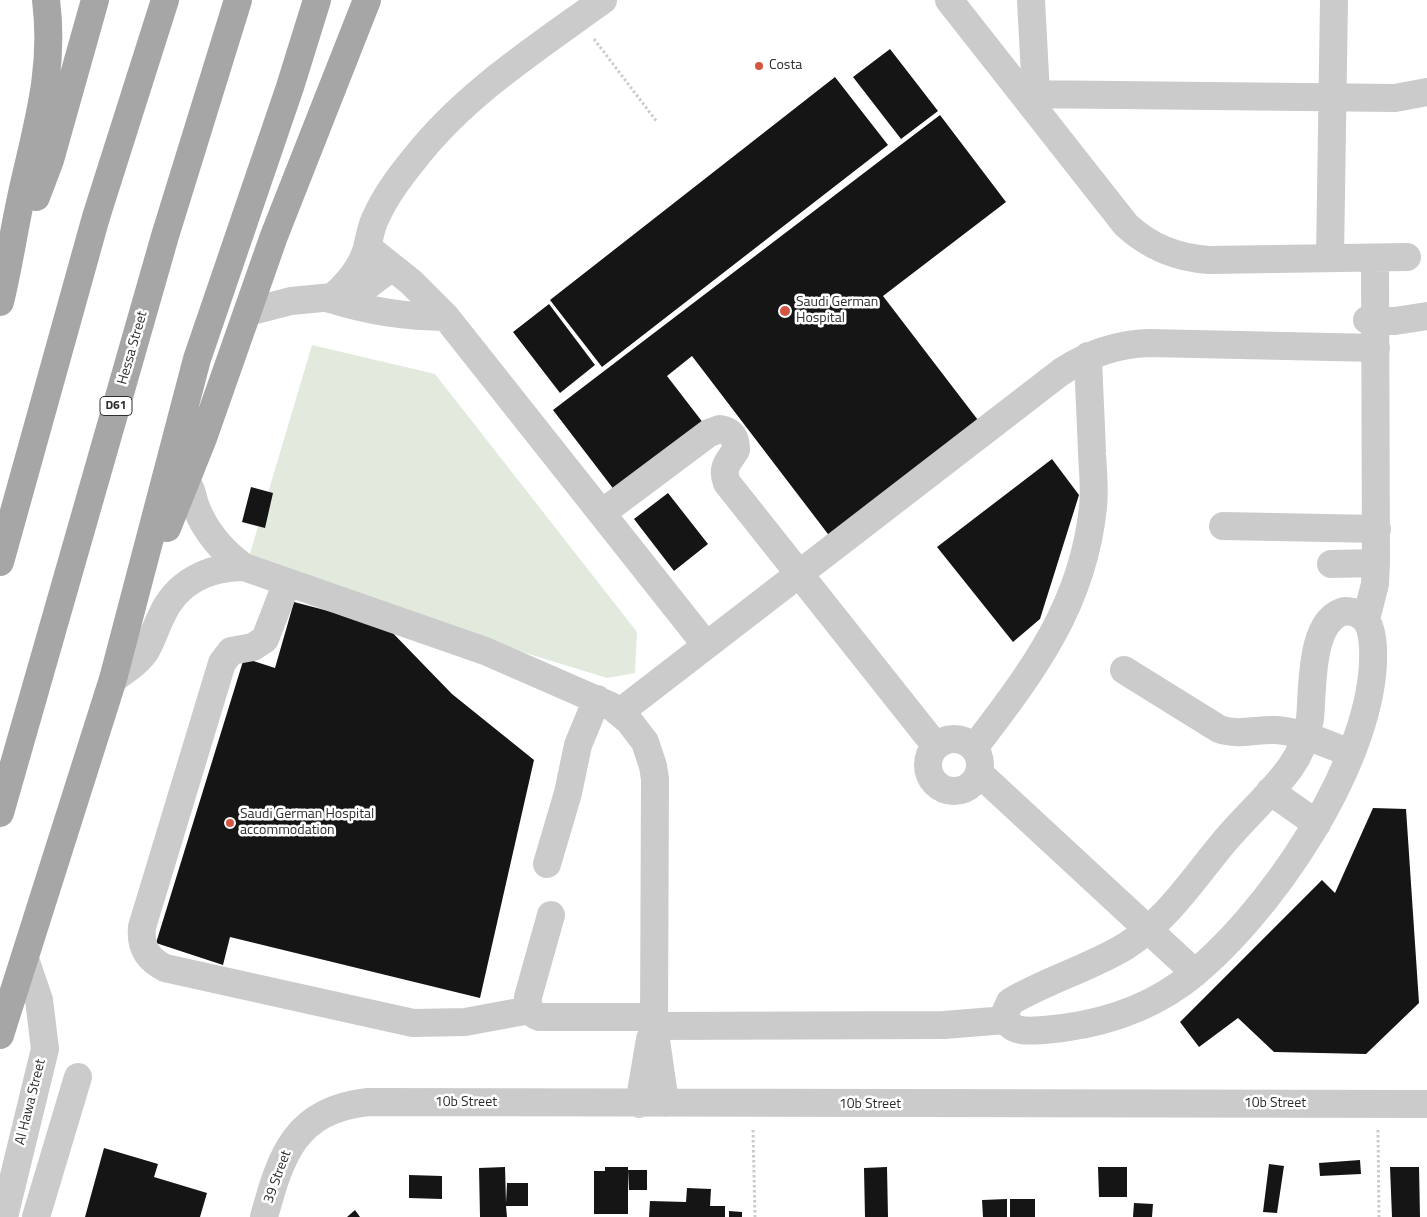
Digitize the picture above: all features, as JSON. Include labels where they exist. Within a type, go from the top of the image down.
[{"type":"main road","points":[[0,302],[11,258],[17,217],[47,77],[50,38],[46,0]]},
{"type":"main road","points":[[11,258],[50,160],[95,0]]},
{"type":"main road","points":[[0,562],[96,217],[165,0]]},
{"type":"main road","name":"Hessa Street","points":[[0,813],[164,236],[238,0]]},
{"type":"main road","points":[[0,1035],[112,678],[197,359],[290,87],[317,0]]},
{"type":"main road","points":[[290,87],[332,0]]},
{"type":"main road","points":[[128,619],[186,482],[278,227],[367,0]]},
{"type":"street","points":[[330,298],[343,288],[354,275],[367,247],[376,216],[384,201],[437,132],[475,94],[604,0]]},
{"type":"street","points":[[950,0],[1030,94],[1126,225],[1150,244],[1164,251],[1194,259],[1407,257]]},
{"type":"street","points":[[1030,94],[1031,0]]},
{"type":"street","points":[[1330,258],[1334,0]]},
{"type":"street","points":[[1030,94],[1395,98],[1427,92]]},
{"type":"street","points":[[1395,98],[1427,109]]},
{"type":"street","points":[[367,247],[392,266],[446,317],[706,645]]},
{"type":"street","points":[[1366,619],[1375,584],[1377,529],[1376,348],[1379,321],[1375,258]]},
{"type":"street","points":[[249,310],[291,301],[330,298],[362,288],[392,266]]},
{"type":"street","points":[[330,298],[383,312],[446,317]]},
{"type":"street","points":[[1379,321],[1427,316]]},
{"type":"street","points":[[1379,321],[1427,332]]},
{"type":"street","points":[[547,864],[568,793],[578,745],[609,706],[706,645],[1061,372],[1088,356],[1118,346],[1149,342],[1376,348]]},
{"type":"street","points":[[1088,356],[1094,505],[1089,540],[1079,574],[1055,633],[976,760],[975,780],[961,790],[944,789],[936,784],[928,769],[928,761],[935,745],[942,741],[960,739],[976,760],[1195,973]]},
{"type":"street","points":[[602,513],[709,433],[720,429],[726,430],[734,438],[736,444],[736,450],[725,465],[724,471],[727,483],[935,745]]},
{"type":"street","points":[[186,482],[190,487],[203,523],[213,539],[228,555],[244,567],[485,651],[609,706],[638,731],[645,742],[655,779],[652,1104]]},
{"type":"street","points":[[1223,526],[1377,529]]},
{"type":"street","points":[[1332,564],[1376,563]]},
{"type":"street","points":[[112,678],[134,663],[144,653],[167,604],[186,584],[214,570],[244,567]]},
{"type":"street","points":[[287,582],[265,639],[253,647],[231,651],[222,663],[142,927],[141,938],[145,952],[155,964],[165,968],[413,1023],[465,1022],[530,1010]]},
{"type":"street","points":[[1345,611],[1353,612],[1366,619],[1372,632],[1372,673],[1367,700],[1339,781],[1317,824],[1276,886],[1234,935],[1195,973],[1149,1003],[1104,1020],[1081,1026],[1027,1031],[1014,1028],[1006,1020],[1005,1013],[1010,1002],[1123,947],[1149,929],[1178,902],[1224,842],[1290,768],[1306,736],[1310,720],[1314,663],[1326,624],[1331,617],[1345,611]]},
{"type":"street","points":[[1124,670],[1219,730],[1237,734],[1276,730],[1306,736],[1350,753]]},
{"type":"street","points":[[1270,791],[1317,824]]},
{"type":"street","points":[[551,915],[528,997],[530,1010],[539,1018],[944,1025],[1006,1020]]},
{"type":"street","name":"Al Hawa Street","points":[[4,1217],[45,1049],[39,1000],[25,958]]},
{"type":"street","points":[[36,1217],[78,1077]]},
{"type":"street","name":"10b Street","points":[[317,1117],[350,1104],[368,1102],[752,1105],[1427,1104]]},
{"type":"street","name":"39 Street","points":[[264,1217],[280,1164],[289,1146],[301,1130],[317,1117]]},
{"type":"path","points":[[579,18],[657,122]]},
{"type":"path","points":[[1378,1104],[1379,1217]]},
{"type":"path","points":[[752,1105],[755,1217]]},
{"type":"shaded area","points":[[312,345],[435,374],[637,632],[635,673],[607,678],[246,567]]},
{"type":"building","points":[[890,49],[938,111],[901,139],[853,77]]},
{"type":"building","points":[[835,77],[888,145],[602,367],[550,300]]},
{"type":"building","points":[[940,115],[1006,202],[883,296],[981,424],[831,538],[692,356],[667,376],[704,424],[615,491],[553,410]]},
{"type":"building","points":[[549,304],[595,365],[560,393],[513,332]]},
{"type":"building","points":[[1052,459],[1079,495],[1040,619],[1013,642],[937,547]]},
{"type":"building","points":[[251,487],[273,493],[265,528],[242,522]]},
{"type":"building","points":[[668,493],[708,544],[674,571],[634,519]]},
{"type":"building","name":"Saudi German Hospital accommodation","points":[[294,602],[386,626],[452,694],[534,760],[480,998],[230,937],[223,965],[156,943],[244,658],[275,668]]},
{"type":"building","points":[[1373,808],[1406,809],[1419,1003],[1366,1054],[1274,1052],[1238,1018],[1199,1047],[1180,1022],[1322,880],[1335,893]]},
{"type":"building","points":[[104,1148],[158,1164],[154,1177],[207,1193],[200,1217],[85,1217]]},
{"type":"building","points":[[1360,1160],[1361,1174],[1320,1176],[1319,1163]]},
{"type":"building","points":[[1269,1164],[1284,1166],[1277,1213],[1263,1212]]},
{"type":"building","points":[[505,1167],[506,1203],[507,1183],[528,1183],[528,1206],[506,1206],[507,1217],[480,1217],[479,1168]]},
{"type":"building","points":[[605,1167],[628,1167],[628,1214],[594,1214],[594,1171],[605,1171]]},
{"type":"building","points":[[887,1167],[888,1217],[865,1217],[864,1168]]},
{"type":"building","points":[[1098,1167],[1127,1167],[1127,1197],[1099,1197]]},
{"type":"building","points":[[1390,1167],[1419,1167],[1420,1217],[1392,1217]]},
{"type":"building","points":[[628,1170],[647,1170],[647,1190],[629,1190]]},
{"type":"building","points":[[409,1175],[442,1176],[442,1199],[409,1198]]},
{"type":"building","points":[[687,1188],[711,1189],[710,1206],[725,1206],[725,1217],[649,1217],[650,1201],[686,1202]]},
{"type":"building","points":[[1007,1199],[1007,1217],[983,1217],[982,1200]]},
{"type":"building","points":[[1010,1199],[1035,1199],[1035,1217],[1010,1217]]},
{"type":"building","points":[[1134,1203],[1153,1204],[1152,1217],[1133,1217]]},
{"type":"building","points":[[355,1210],[360,1217],[347,1217]]},
{"type":"building","points":[[729,1211],[742,1212],[742,1217],[729,1217]]},
{"type":"place","name":"Costa","points":[[759,66]]},
{"type":"place","name":"Saudi German Hospital","points":[[785,311]]},
{"type":"place","name":"Saudi German Hospital accommodation","points":[[230,823]]}]
